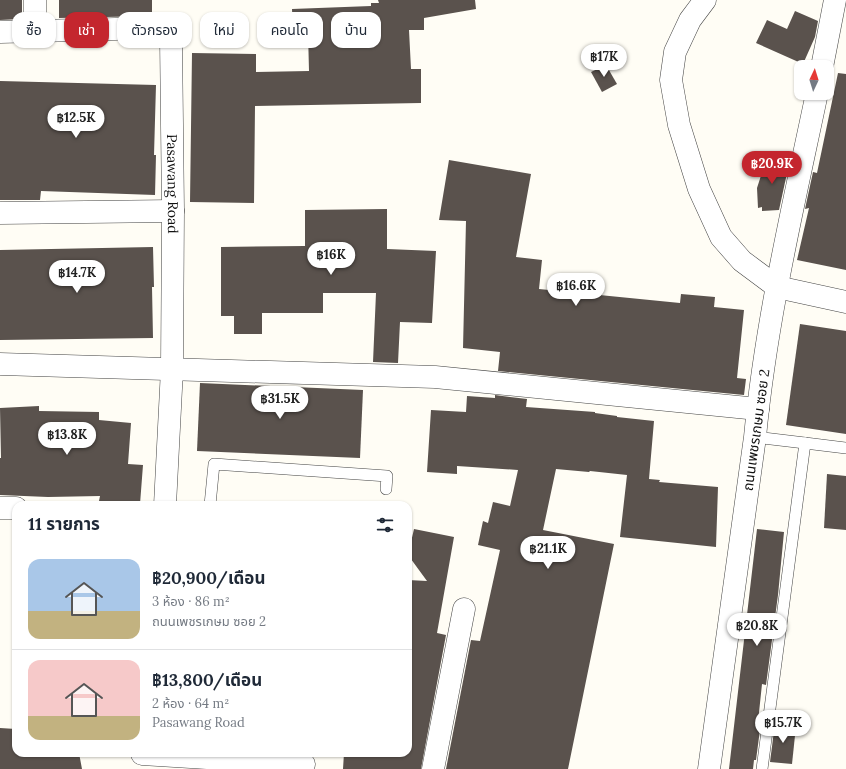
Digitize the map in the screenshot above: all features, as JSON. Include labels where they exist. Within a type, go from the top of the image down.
[{"type":"street","points":[[35,0],[35,12]]},
{"type":"street","points":[[705,0],[690,20],[675,52],[671,80],[679,126],[699,189],[721,237],[742,261],[777,287],[846,302]]},
{"type":"street","points":[[823,60],[835,0]]},
{"type":"street","name":"Pasawang Road","points":[[56,30],[153,28],[169,33],[171,39],[174,211],[172,369],[165,501]]},
{"type":"street","name":"Pasawang Road","points":[[0,32],[12,32]]},
{"type":"street","name":"ถนนเพชรเกษม ซอย 2","points":[[709,769],[758,409],[777,287],[815,100]]},
{"type":"street","points":[[0,213],[174,211]]},
{"type":"street","points":[[0,364],[435,376],[758,409]]},
{"type":"street","points":[[0,508],[12,508]]},
{"type":"street","points":[[433,769],[464,609]]},
{"type":"street","points":[[142,759],[304,762]]},
{"type":"lane","points":[[755,437],[846,448]]},
{"type":"lane","points":[[762,769],[806,443]]},
{"type":"lane","points":[[210,501],[214,464],[387,476],[386,490]]},
{"type":"building","points":[[0,0],[22,0],[22,12],[12,12],[12,19],[0,20]]},
{"type":"building","points":[[59,0],[152,0],[152,12],[117,12],[117,17],[109,17],[109,12],[64,12],[64,18],[59,18]]},
{"type":"building","points":[[378,0],[475,0],[476,9],[424,18],[424,30],[409,30],[411,69],[421,69],[421,103],[255,106],[254,203],[190,202],[192,53],[256,54],[256,72],[309,71],[308,48],[323,48],[323,12],[292,12],[292,9],[371,6],[371,3],[379,3]]},
{"type":"building","points":[[795,11],[818,21],[815,37],[805,60],[794,60],[756,43],[767,20],[787,29]]},
{"type":"building","points":[[606,65],[617,84],[602,92],[591,72]]},
{"type":"building","points":[[838,73],[846,74],[846,270],[797,260],[809,208],[805,209],[813,172],[817,173],[832,100],[834,100]]},
{"type":"building","points":[[0,81],[156,85],[154,155],[156,155],[155,195],[41,191],[40,200],[0,200]]},
{"type":"building","points":[[767,157],[789,164],[779,210],[762,211],[762,207],[758,208],[757,188]]},
{"type":"building","points":[[449,160],[531,174],[516,257],[542,260],[539,289],[680,303],[681,294],[715,297],[714,307],[744,310],[737,378],[746,379],[744,395],[498,371],[500,352],[463,348],[466,221],[439,220]]},
{"type":"building","points":[[387,209],[387,249],[436,251],[432,323],[400,322],[398,363],[373,362],[376,293],[323,293],[323,313],[262,313],[262,334],[234,334],[234,316],[221,316],[221,247],[305,246],[305,210]]},
{"type":"building","points":[[153,247],[153,338],[0,340],[0,250]]},
{"type":"building","points":[[800,324],[846,331],[846,434],[786,425]]},
{"type":"building","points":[[200,383],[363,390],[360,458],[197,451]]},
{"type":"building","points":[[495,395],[527,399],[526,407],[595,412],[617,417],[654,421],[649,479],[660,480],[659,482],[718,487],[716,547],[620,537],[627,475],[556,469],[543,530],[614,544],[568,769],[446,769],[471,640],[480,641],[500,550],[478,545],[483,521],[488,523],[493,502],[510,506],[518,470],[457,466],[457,474],[427,472],[431,410],[466,412],[467,396],[495,398]]},
{"type":"building","points":[[39,406],[39,411],[99,412],[99,420],[131,423],[128,464],[143,465],[140,501],[99,501],[100,496],[48,497],[0,495],[0,408]]},
{"type":"building","points":[[827,474],[846,476],[846,530],[824,528]]},
{"type":"building","points":[[414,529],[454,537],[437,633],[446,635],[421,769],[343,769],[344,757],[412,757],[412,580],[427,581],[412,560],[412,538]]},
{"type":"building","points":[[757,529],[784,532],[778,595],[766,685],[762,684],[758,722],[761,722],[756,760],[754,760],[753,769],[729,769]]},
{"type":"building","points":[[775,723],[796,726],[792,764],[770,762]]},
{"type":"building","points":[[0,728],[12,729],[12,757],[80,757],[82,769],[0,769]]}]
